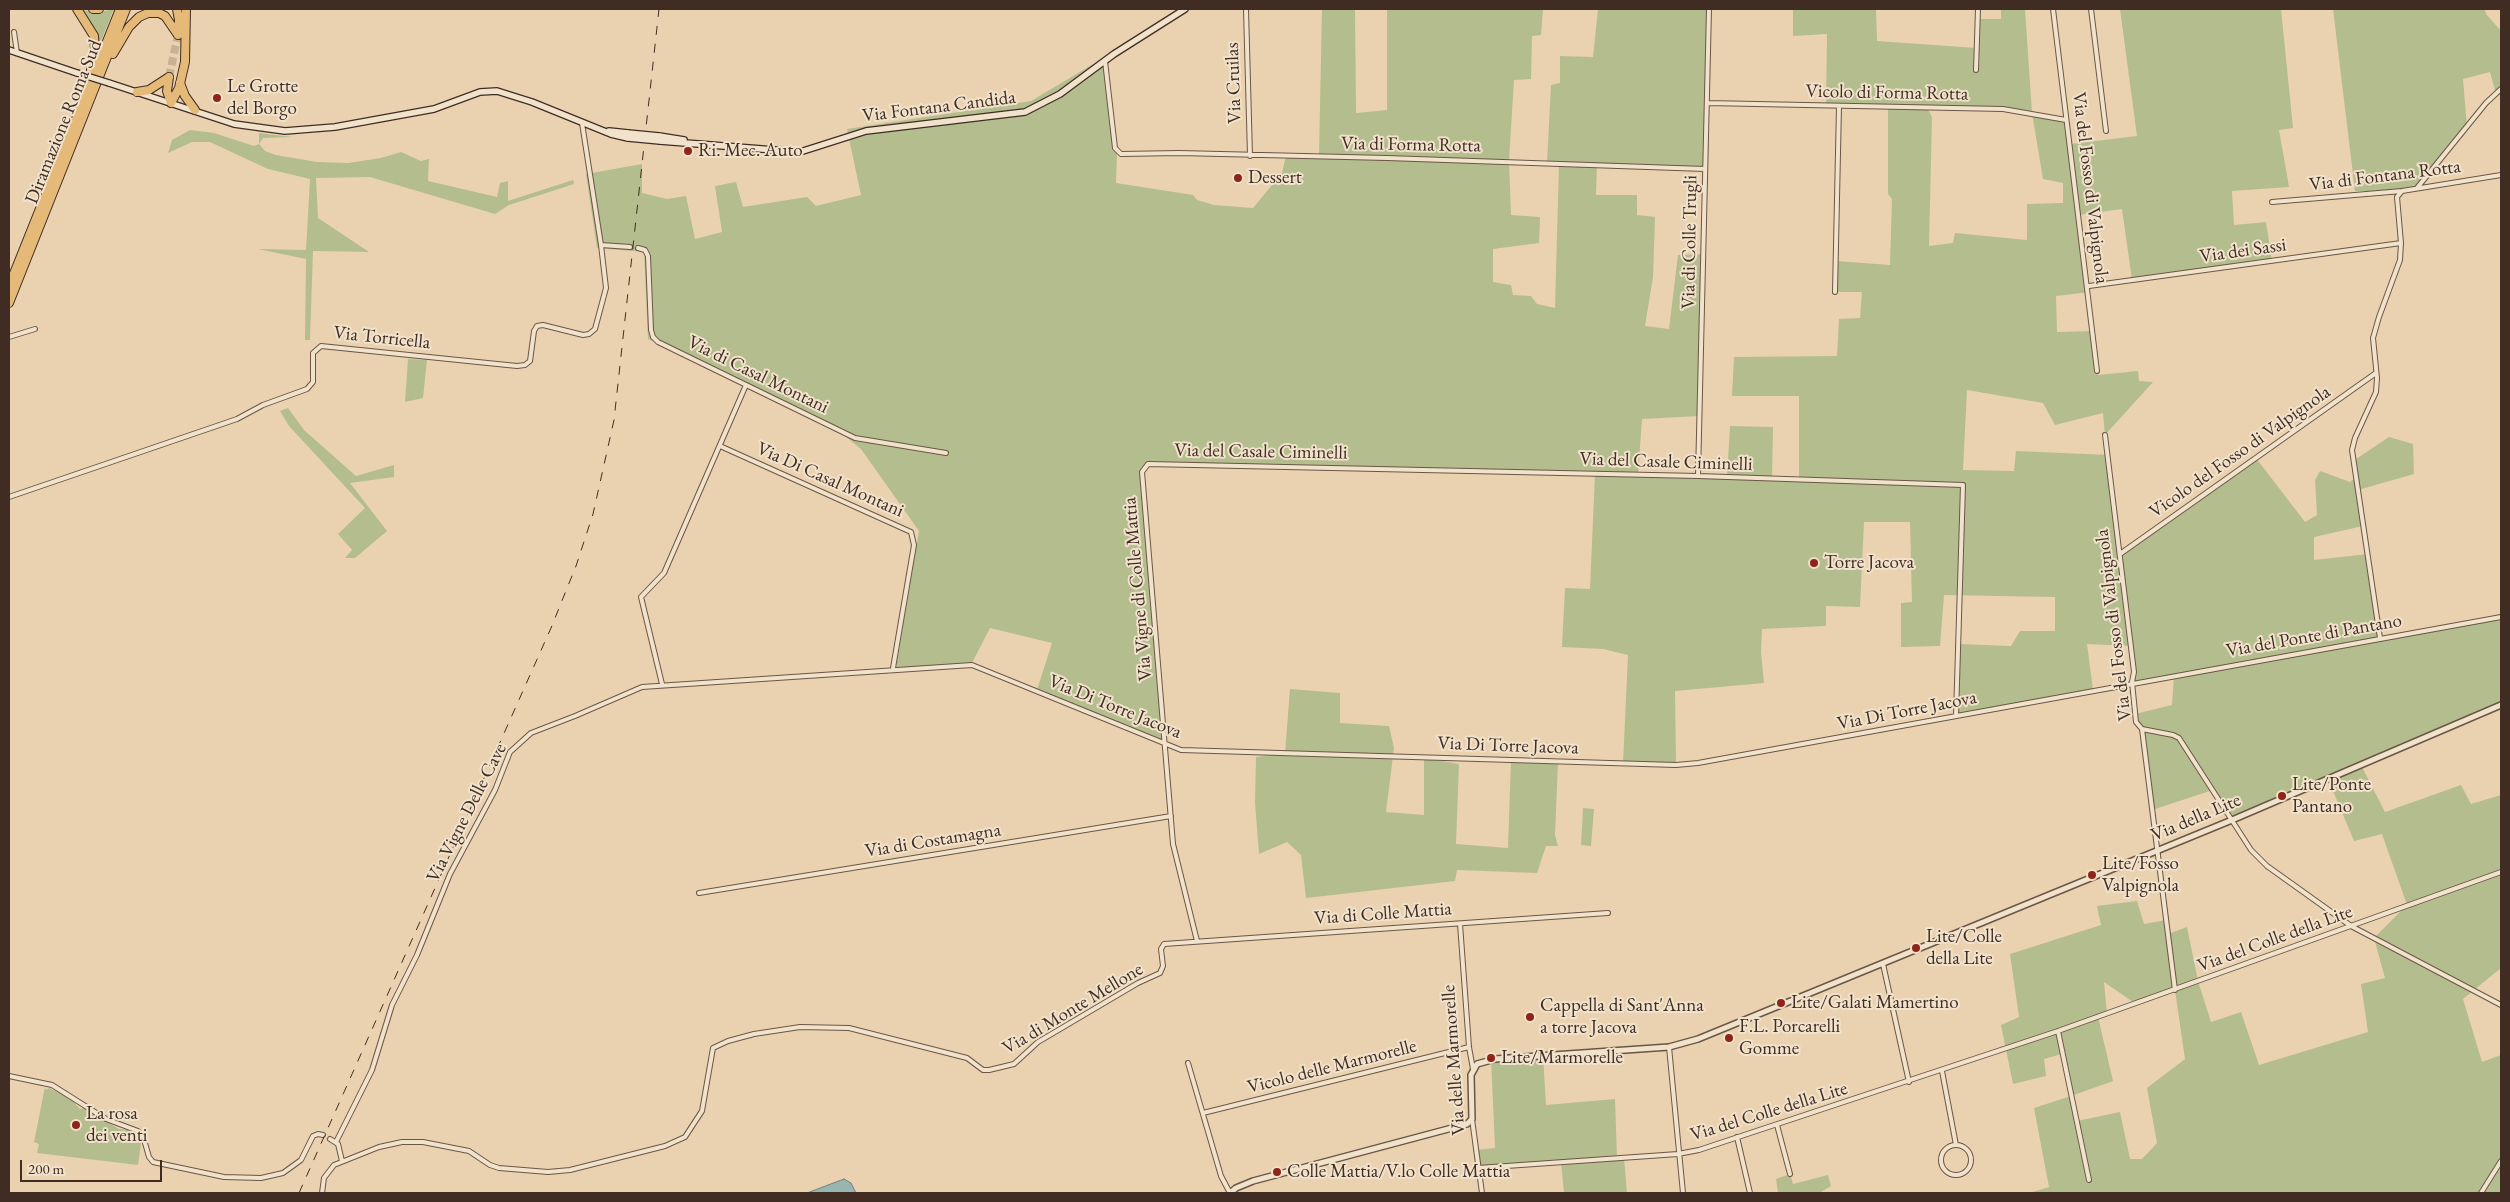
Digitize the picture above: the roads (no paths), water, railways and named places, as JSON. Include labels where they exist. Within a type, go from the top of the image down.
[{"type":"highway","points":[[78,9],[91,28],[95,43],[88,87]]},
{"type":"highway","points":[[92,9],[99,9]]},
{"type":"highway","name":"Diramazione Roma Sud","points":[[9,286],[120,9]]},
{"type":"highway","name":"Diramazione Roma Sud","points":[[9,303],[126,9]]},
{"type":"highway","points":[[81,122],[114,51],[134,22],[145,14],[159,13],[168,19],[178,35],[179,20],[177,9]]},
{"type":"highway","points":[[171,102],[180,83],[187,51],[184,11]]},
{"type":"highway","points":[[137,92],[151,89],[169,77],[168,91],[171,102]]},
{"type":"highway","points":[[180,83],[184,96],[195,110]]},
{"type":"main road","name":"Via Fontana Candida","points":[[9,50],[245,127],[285,131],[313,130],[439,108],[476,93],[491,91],[526,100],[602,131],[701,144],[800,152],[866,131],[1022,112],[1039,106],[1060,94],[1104,61],[1185,9]]},
{"type":"street","name":"Via Cruilas","points":[[1246,9],[1250,156]]},
{"type":"street","name":"Via di Colle Trugli","points":[[1698,476],[1709,9]]},
{"type":"street","points":[[1976,70],[1978,9]]},
{"type":"street","name":"Via del Fosso di Valpignola","points":[[2053,9],[2089,286],[2098,371]]},
{"type":"street","points":[[2091,9],[2106,131]]},
{"type":"street","points":[[14,32],[17,53]]},
{"type":"street","name":"Via di Forma Rotta","points":[[1104,61],[1117,153],[1517,162],[1705,169]]},
{"type":"street","points":[[2416,188],[2488,101],[2501,89]]},
{"type":"street","name":"Vicolo di Forma Rotta","points":[[1707,103],[2003,108],[2066,120]]},
{"type":"street","points":[[1835,292],[1839,106]]},
{"type":"street","points":[[582,123],[601,245],[630,247]]},
{"type":"street","name":"Via di Fontana Rotta","points":[[2272,202],[2402,191],[2501,176]]},
{"type":"street","points":[[2380,638],[2352,451],[2354,440],[2375,396],[2374,332],[2398,267],[2402,243],[2397,197],[2402,191]]},
{"type":"street","name":"Via dei Sassi","points":[[2089,286],[2402,243]]},
{"type":"street","name":"Via Torricella","points":[[9,497],[237,418],[263,405],[306,389],[313,382],[314,353],[321,346],[525,365],[530,361],[534,332],[537,326],[543,325],[583,336],[595,329],[606,290],[601,245]]},
{"type":"street","name":"Via di Casal Montani","points":[[638,248],[646,250],[648,258],[651,328],[654,338],[860,440],[946,453]]},
{"type":"street","points":[[9,337],[35,329]]},
{"type":"street","name":"Vicolo del Fosso di Valpignola","points":[[2120,554],[2376,373]]},
{"type":"street","points":[[662,684],[641,601],[643,594],[666,570],[746,385]]},
{"type":"street","name":"Via del Fosso di Valpignola","points":[[2105,435],[2134,672],[2132,682],[2136,724],[2142,729],[2175,990]]},
{"type":"street","name":"Via Di Casal Montani","points":[[720,446],[910,530],[914,545],[893,668]]},
{"type":"street","name":"Via del Casale Ciminelli","points":[[1142,472],[1145,466],[1151,464],[1698,476],[1963,485],[1956,716]]},
{"type":"street","name":"Via Vigne di Colle Mattia","points":[[1142,472],[1175,857],[1197,940]]},
{"type":"street","name":"Via del Ponte di Pantano","points":[[2132,682],[2501,617]]},
{"type":"street","name":"Via Di Torre Jacova","points":[[893,668],[978,666],[1166,745],[1188,750],[1676,765],[1698,764],[2132,682]]},
{"type":"street","name":"Via Vigne Delle Cave","points":[[336,1142],[374,1067],[393,1002],[417,955],[452,872],[495,790],[510,752],[521,740],[535,731],[575,716],[640,687],[893,668]]},
{"type":"street","name":"Via della Lite","points":[[1473,1069],[1477,1064],[1495,1059],[1669,1047],[1720,1031],[2232,820],[2501,705]]},
{"type":"street","points":[[2142,729],[2178,737],[2261,861],[2350,926],[2501,1006]]},
{"type":"street","name":"Via di Costamagna","points":[[699,893],[1171,816]]},
{"type":"street","name":"Via del Colle della Lite","points":[[1478,1168],[1678,1154],[1737,1137],[1909,1082],[2058,1031],[2501,872]]},
{"type":"street","name":"Via di Colle Mattia","points":[[1162,946],[1197,940],[1608,913]]},
{"type":"street","name":"Via delle Marmorelle","points":[[1460,924],[1468,1047],[1473,1069],[1472,1119],[1482,1193]]},
{"type":"street","name":"Via di Monte Mellone","points":[[342,1161],[387,1145],[419,1141],[472,1151],[496,1167],[554,1172],[662,1148],[685,1137],[702,1112],[713,1048],[735,1038],[782,1029],[842,1027],[891,1037],[968,1058],[983,1070],[1014,1064],[1038,1042],[1138,983],[1160,973],[1163,966],[1162,946]]},
{"type":"street","points":[[1883,964],[1909,1082]]},
{"type":"street","points":[[2058,1031],[2089,1180]]},
{"type":"street","name":"Vicolo delle Marmorelle","points":[[1203,1113],[1468,1047]]},
{"type":"street","points":[[1669,1047],[1683,1193]]},
{"type":"street","points":[[1188,1063],[1221,1176],[1230,1193],[1236,1188],[1253,1181],[1454,1129],[1470,1123],[1472,1119]]},
{"type":"street","points":[[1942,1071],[1956,1145]]},
{"type":"street","points":[[9,1076],[52,1085],[108,1120],[138,1131],[143,1136],[149,1157],[153,1162],[224,1177],[253,1178],[283,1174],[301,1160],[313,1136],[318,1134],[323,1136]]},
{"type":"street","points":[[1777,1125],[1790,1174]]},
{"type":"street","points":[[1737,1137],[1750,1193]]},
{"type":"street","points":[[322,1193],[323,1182],[328,1171],[334,1164],[342,1161],[336,1142],[330,1139]]},
{"type":"street","points":[[1956,1145],[1968,1151],[1970,1160],[1968,1168],[1957,1175],[1944,1169],[1941,1160],[1947,1148],[1956,1145]]},
{"type":"street","points":[[2482,1193],[2501,1161]]},
{"type":"water","points":[[844,1179],[851,1183],[856,1193],[807,1193]]},
{"type":"tunnel","points":[[169,77],[178,35]]},
{"type":"railway","points":[[299,1193],[551,628],[576,566],[593,514],[614,420],[659,9]]},
{"type":"place","name":"Le Grotte del Borgo","points":[[217,98]]},
{"type":"place","name":"Ri. Mec. Auto","points":[[688,151]]},
{"type":"place","name":"Dessert","points":[[1238,178]]},
{"type":"place","name":"Torre Jacova","points":[[1814,563]]},
{"type":"place","name":"Lite/Ponte Pantano","points":[[2282,796]]},
{"type":"place","name":"Lite/Fosso Valpignola","points":[[2092,875]]},
{"type":"place","name":"Lite/Colle della Lite","points":[[1916,948]]},
{"type":"place","name":"Lite/Galati Mamertino","points":[[1781,1003]]},
{"type":"place","name":"Cappella di Sant'Anna a torre Jacova","points":[[1530,1017]]},
{"type":"place","name":"F.L. Porcarelli Gomme","points":[[1729,1038]]},
{"type":"place","name":"Lite/Marmorelle","points":[[1491,1058]]},
{"type":"place","name":"La rosa dei venti","points":[[76,1125]]},
{"type":"place","name":"Colle Mattia/V.lo Colle Mattia","points":[[1277,1172]]}]
